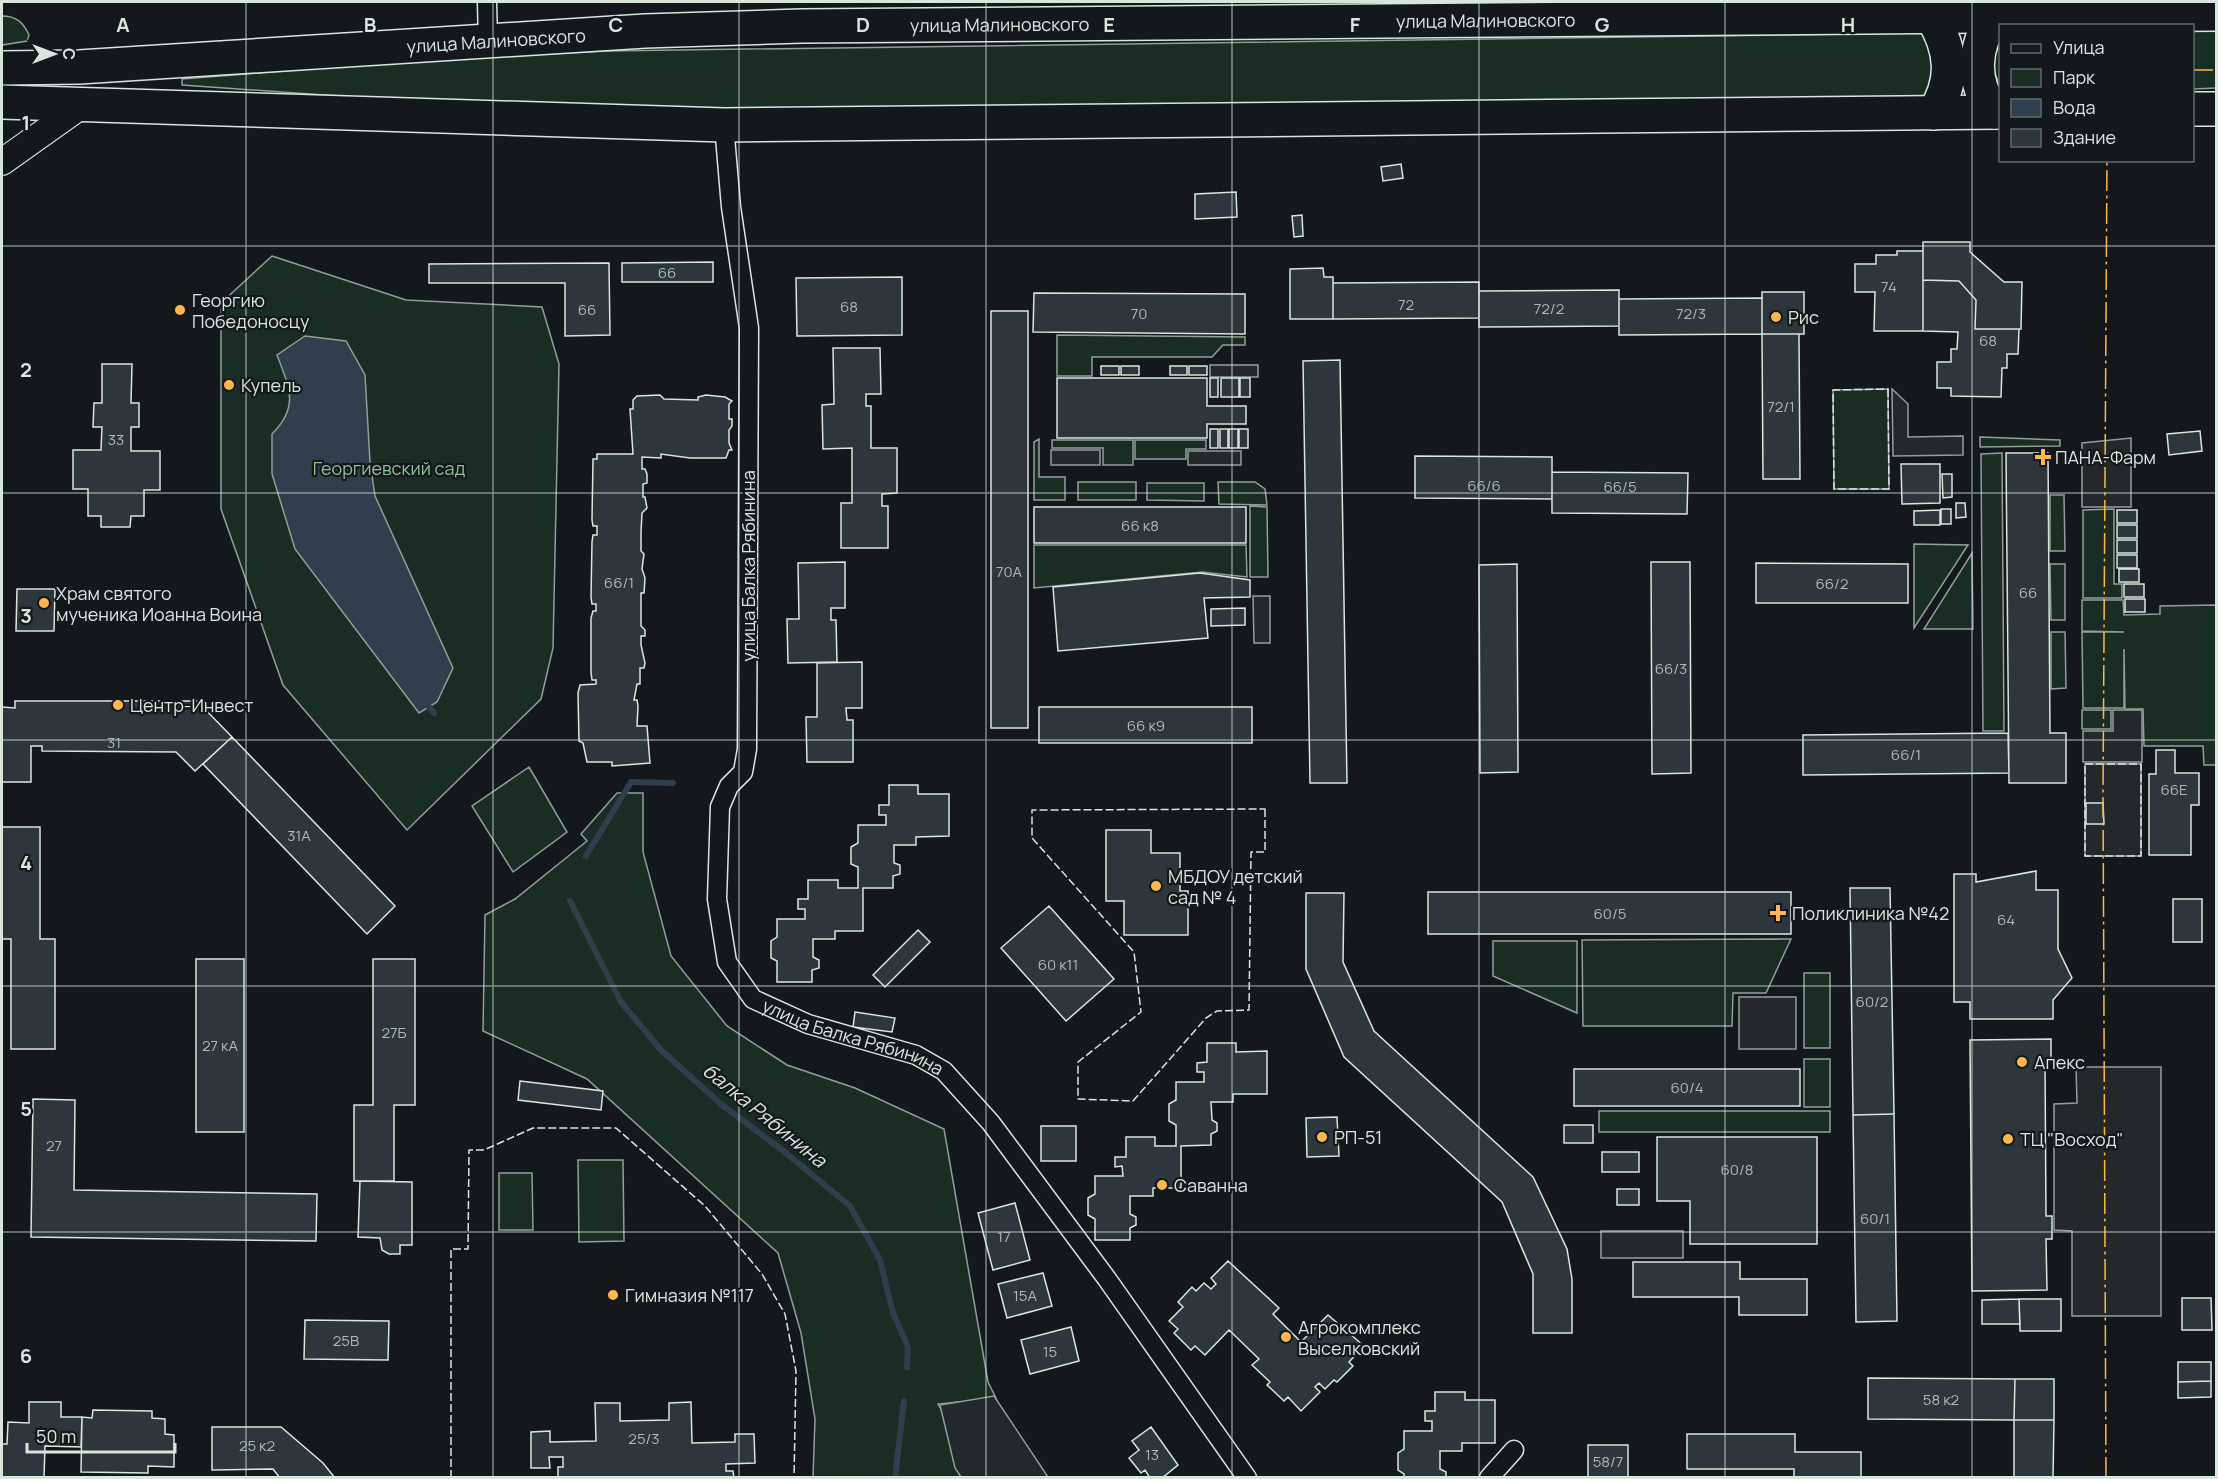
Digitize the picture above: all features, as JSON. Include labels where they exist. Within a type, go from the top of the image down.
[{"type":"highway","name":"улица Малиновского","points":[[2,68],[79,67],[645,31],[801,26],[1932,17],[2203,10]]},
{"type":"highway","points":[[1992,16],[1983,33],[1976,65],[1983,98],[1997,112]]},
{"type":"highway","points":[[1932,17],[1948,51],[1949,66],[1948,83],[1934,113]]},
{"type":"highway","points":[[2,102],[724,125],[1997,112]]},
{"type":"highway","points":[[2194,109],[2217,109]]},
{"type":"main road","points":[[2,162],[85,103]]},
{"type":"street","points":[[487,2],[488,42]]},
{"type":"street","name":"улица Балка Рябинина","points":[[724,125],[731,207],[749,328],[747,749],[743,772],[729,786],[720,807],[717,899],[727,962],[753,999],[808,1024],[916,1054],[944,1071],[998,1132],[1107,1279],[1247,1478]]},
{"type":"street","points":[[1489,1478],[1514,1450]]},
{"type":"green space","points":[[2,16],[11,17],[22,23],[29,35],[27,41],[2,45]]},
{"type":"green space","points":[[2194,30],[2216,30],[2216,88],[2194,89]]},
{"type":"green space","points":[[1923,33],[1932,41],[1932,88],[1922,97],[747,109],[381,99],[182,85],[182,79],[411,61],[607,51]]},
{"type":"green space","points":[[1999,47],[1999,82],[1993,64]]},
{"type":"green space","name":"Георгиевский сад","points":[[272,256],[406,300],[542,307],[559,364],[553,648],[541,699],[407,830],[283,685],[221,509],[221,303]]},
{"type":"green space","points":[[1057,335],[1245,337],[1245,345],[1223,345],[1212,357],[1092,357],[1092,376],[1057,376]]},
{"type":"green space","points":[[1888,389],[1889,489],[1834,489],[1833,390]]},
{"type":"green space","points":[[1980,437],[2060,440],[2060,446],[1980,447]]},
{"type":"green space","points":[[1039,439],[1039,477],[1065,477],[1065,500],[1034,500],[1034,442]]},
{"type":"green space","points":[[1052,440],[1133,440],[1133,465],[1103,465],[1103,448],[1052,448]]},
{"type":"green space","points":[[1135,440],[1206,440],[1206,449],[1186,449],[1186,459],[1135,459]]},
{"type":"green space","points":[[2002,453],[2004,731],[1983,731],[1981,454]]},
{"type":"green space","points":[[1078,482],[1136,482],[1136,500],[1078,500]]},
{"type":"green space","points":[[1218,482],[1255,482],[1265,489],[1267,505],[1219,504]]},
{"type":"green space","points":[[1147,483],[1204,483],[1204,501],[1147,500]]},
{"type":"green space","points":[[2050,495],[2064,495],[2065,551],[2050,551]]},
{"type":"green space","points":[[1250,506],[1267,507],[1268,577],[1250,577]]},
{"type":"green space","points":[[2114,509],[2114,584],[2122,584],[2122,598],[2083,598],[2083,510]]},
{"type":"green space","points":[[1914,544],[1968,545],[1914,628]]},
{"type":"green space","points":[[1034,545],[1246,545],[1247,577],[1202,572],[1034,588]]},
{"type":"green space","points":[[1972,553],[1973,629],[1924,629]]},
{"type":"green space","points":[[2050,564],[2065,564],[2065,620],[2051,620]]},
{"type":"green space","points":[[2082,600],[2123,600],[2124,615],[2160,614],[2160,606],[2216,605],[2216,765],[2204,765],[2203,746],[2144,746],[2143,709],[2125,709],[2124,649],[2124,708],[2083,708],[2082,632],[2124,632],[2082,631]]},
{"type":"green space","points":[[2051,632],[2065,632],[2066,688],[2051,689]]},
{"type":"green space","points":[[2082,710],[2111,710],[2111,729],[2082,729]]},
{"type":"green space","points":[[529,767],[567,832],[513,872],[472,806]]},
{"type":"green space","points":[[617,793],[643,793],[643,852],[671,956],[727,1026],[787,1065],[855,1088],[944,1129],[988,1382],[996,1398],[938,1404],[982,1477],[813,1477],[815,1419],[801,1333],[778,1253],[587,1079],[483,1031],[485,915],[515,899],[587,841],[581,834]]},
{"type":"green space","points":[[1791,939],[1766,993],[1733,993],[1732,1026],[1583,1026],[1582,940]]},
{"type":"green space","points":[[1493,941],[1577,941],[1577,1013],[1493,976]]},
{"type":"green space","points":[[1804,973],[1830,973],[1830,1048],[1804,1048]]},
{"type":"green space","points":[[1804,1059],[1830,1059],[1830,1107],[1804,1107]]},
{"type":"green space","points":[[1599,1111],[1830,1111],[1830,1132],[1599,1132]]},
{"type":"green space","points":[[578,1160],[623,1160],[624,1241],[579,1242]]},
{"type":"green space","points":[[499,1173],[532,1173],[533,1230],[499,1230]]},
{"type":"shaded area","points":[[1210,365],[1258,365],[1258,377],[1210,377]]},
{"type":"shaded area","points":[[1892,389],[1908,404],[1908,437],[1963,436],[1963,455],[1893,456]]},
{"type":"shaded area","points":[[2131,438],[2131,507],[2082,507],[2082,443]]},
{"type":"shaded area","points":[[1051,450],[1100,450],[1100,465],[1051,465]]},
{"type":"shaded area","points":[[1188,451],[1241,451],[1241,465],[1188,465]]},
{"type":"shaded area","points":[[1253,596],[1270,596],[1270,643],[1254,643]]},
{"type":"shaded area","points":[[2113,710],[2142,710],[2142,762],[2083,762],[2083,731],[2113,731]]},
{"type":"shaded area","points":[[2085,764],[2141,764],[2141,856],[2085,856]]},
{"type":"shaded area","points":[[1739,997],[1796,997],[1796,1049],[1739,1049]]},
{"type":"shaded area","points":[[2076,1067],[2161,1067],[2161,1316],[2072,1316],[2072,1231],[2054,1230],[2054,1104],[2077,1103]]},
{"type":"shaded area","points":[[1601,1231],[1683,1231],[1683,1258],[1601,1258]]},
{"type":"shaded area","points":[[994,1396],[1048,1477],[961,1477],[955,1468],[940,1405]]},
{"type":"water","points":[[305,336],[346,341],[365,375],[370,462],[375,496],[453,668],[437,702],[419,713],[295,549],[272,474],[272,434],[286,414],[290,396],[277,355]]},
{"type":"building","points":[[1401,164],[1403,178],[1383,181],[1381,167]]},
{"type":"building","points":[[1236,192],[1237,217],[1195,219],[1195,194]]},
{"type":"building","points":[[1302,215],[1303,236],[1294,237],[1292,216]]},
{"type":"building","points":[[1923,242],[1970,242],[1970,252],[2004,282],[2022,282],[2021,329],[1975,329],[1976,300],[1959,281],[1923,280]]},
{"type":"building","points":[[1897,251],[1923,251],[1923,331],[1874,331],[1875,292],[1855,292],[1855,264],[1876,264],[1876,255],[1897,255]]},
{"type":"building","points":[[713,262],[713,282],[622,282],[622,263]]},
{"type":"building","points":[[609,263],[610,335],[565,336],[565,283],[429,283],[429,264]]},
{"type":"building","points":[[1323,268],[1324,277],[1333,277],[1333,319],[1290,319],[1290,269]]},
{"type":"building","points":[[902,277],[902,335],[797,336],[796,278]]},
{"type":"building","points":[[1923,280],[1959,281],[1976,300],[1975,329],[2019,329],[2018,354],[2007,354],[2007,368],[2002,368],[2001,397],[1951,396],[1951,388],[1937,388],[1937,362],[1951,362],[1951,349],[1957,349],[1958,332],[1923,331]]},
{"type":"building","points":[[1479,282],[1479,318],[1333,319],[1333,283]]},
{"type":"building","points":[[1619,290],[1619,326],[1479,327],[1479,291]]},
{"type":"building","points":[[1762,292],[1804,292],[1804,334],[1762,334]]},
{"type":"building","points":[[1034,293],[1245,294],[1245,334],[1033,332]]},
{"type":"building","points":[[1762,298],[1762,334],[1619,335],[1619,299]]},
{"type":"building","points":[[991,311],[1028,311],[1028,728],[991,728]]},
{"type":"building","points":[[1762,334],[1799,334],[1800,479],[1763,479]]},
{"type":"building","points":[[833,348],[880,348],[881,394],[866,394],[866,406],[871,406],[871,448],[897,448],[897,493],[882,494],[882,506],[888,506],[888,548],[841,548],[841,503],[852,503],[852,448],[823,449],[822,405],[834,404]]},
{"type":"building","points":[[1340,360],[1347,783],[1310,783],[1303,361]]},
{"type":"building","points":[[102,364],[132,364],[131,403],[139,403],[139,427],[131,427],[131,451],[160,451],[160,490],[144,490],[144,516],[131,516],[130,527],[101,527],[101,516],[88,516],[88,489],[73,489],[73,450],[101,450],[102,427],[93,427],[94,403],[102,403]]},
{"type":"building","points":[[1101,366],[1119,366],[1119,375],[1101,375]]},
{"type":"building","points":[[1121,366],[1139,366],[1139,375],[1121,375]]},
{"type":"building","points":[[1170,366],[1187,366],[1187,375],[1170,375]]},
{"type":"building","points":[[1189,366],[1207,366],[1207,375],[1189,375]]},
{"type":"building","points":[[1057,378],[1207,378],[1207,406],[1246,406],[1246,424],[1207,424],[1207,438],[1057,438]]},
{"type":"building","points":[[1210,378],[1218,378],[1218,397],[1210,397]]},
{"type":"building","points":[[1221,378],[1239,378],[1239,397],[1221,397]]},
{"type":"building","points":[[1240,378],[1250,378],[1250,397],[1240,397]]},
{"type":"building","points":[[660,395],[664,399],[698,400],[698,397],[706,395],[725,397],[732,401],[729,404],[729,419],[732,419],[732,426],[729,430],[729,443],[732,450],[729,450],[726,458],[690,458],[661,454],[661,458],[642,457],[642,469],[645,469],[647,474],[647,483],[643,484],[643,497],[645,497],[647,508],[642,513],[641,532],[641,551],[644,554],[642,569],[645,578],[644,593],[641,593],[641,626],[645,630],[645,636],[641,636],[641,645],[645,663],[644,668],[640,668],[640,684],[637,684],[634,700],[637,700],[638,706],[637,726],[647,726],[650,763],[612,766],[612,762],[587,762],[583,743],[579,741],[578,693],[580,685],[596,684],[596,680],[592,680],[591,673],[591,618],[593,611],[596,611],[596,604],[592,604],[591,597],[592,542],[593,535],[597,535],[597,526],[593,526],[592,520],[593,459],[597,459],[597,454],[633,454],[630,409],[633,409],[633,400],[637,396]]},
{"type":"building","points":[[1210,429],[1218,429],[1218,448],[1210,448]]},
{"type":"building","points":[[1220,429],[1228,429],[1228,448],[1220,448]]},
{"type":"building","points":[[1229,429],[1238,429],[1238,448],[1229,448]]},
{"type":"building","points":[[1239,429],[1248,429],[1248,448],[1239,448]]},
{"type":"building","points":[[2200,431],[2202,451],[2169,455],[2167,434]]},
{"type":"building","points":[[2006,453],[2048,453],[2050,733],[2066,733],[2066,783],[2009,783]]},
{"type":"building","points":[[1415,456],[1552,457],[1552,499],[1415,498]]},
{"type":"building","points":[[1901,464],[1940,464],[1940,503],[1902,504]]},
{"type":"building","points":[[1552,472],[1688,473],[1687,514],[1552,513]]},
{"type":"building","points":[[1942,474],[1952,474],[1952,497],[1943,498]]},
{"type":"building","points":[[1956,503],[1965,503],[1966,517],[1956,518]]},
{"type":"building","points":[[1034,507],[1246,507],[1246,543],[1034,543]]},
{"type":"building","points":[[1941,509],[1951,509],[1951,524],[1941,524]]},
{"type":"building","points":[[1940,510],[1940,525],[1914,525],[1914,511]]},
{"type":"building","points":[[2117,510],[2137,510],[2137,523],[2117,523]]},
{"type":"building","points":[[2117,525],[2137,525],[2137,538],[2117,538]]},
{"type":"building","points":[[2117,540],[2137,540],[2137,553],[2117,553]]},
{"type":"building","points":[[2117,555],[2137,555],[2137,568],[2117,568]]},
{"type":"building","points":[[845,562],[845,608],[831,608],[831,620],[836,620],[837,662],[788,663],[787,619],[799,619],[798,563]]},
{"type":"building","points":[[1651,562],[1690,562],[1691,773],[1652,774]]},
{"type":"building","points":[[1756,563],[1908,564],[1908,603],[1756,603]]},
{"type":"building","points":[[1517,564],[1518,772],[1480,773],[1479,565]]},
{"type":"building","points":[[2119,569],[2139,569],[2139,582],[2119,582]]},
{"type":"building","points":[[1200,573],[1250,580],[1250,597],[1204,598],[1208,638],[1058,651],[1053,587]]},
{"type":"building","points":[[2124,584],[2144,584],[2144,597],[2124,597]]},
{"type":"building","points":[[17,589],[55,589],[54,631],[16,631]]},
{"type":"building","points":[[2125,599],[2145,599],[2145,612],[2125,612]]},
{"type":"building","points":[[1245,608],[1245,625],[1211,626],[1211,609]]},
{"type":"building","points":[[862,662],[862,708],[846,708],[847,720],[853,720],[853,762],[807,762],[806,717],[817,717],[817,663]]},
{"type":"building","points":[[15,701],[197,701],[232,737],[195,771],[176,752],[42,751],[42,746],[31,746],[31,782],[2,782],[2,707],[15,708]]},
{"type":"building","points":[[1039,707],[1252,707],[1252,743],[1039,743]]},
{"type":"building","points":[[2008,733],[2009,773],[1803,775],[1803,735]]},
{"type":"building","points":[[232,737],[395,906],[367,934],[203,764]]},
{"type":"building","points":[[2156,750],[2175,750],[2175,773],[2199,773],[2199,805],[2191,805],[2191,855],[2149,855],[2149,774],[2156,774]]},
{"type":"building","points":[[889,785],[918,785],[918,794],[949,794],[949,836],[916,837],[916,845],[894,845],[894,863],[900,865],[900,874],[893,876],[893,888],[863,888],[863,931],[835,931],[835,939],[813,939],[813,957],[819,960],[819,968],[812,970],[812,982],[777,982],[777,961],[771,958],[771,941],[777,937],[777,919],[805,919],[805,909],[798,909],[798,899],[808,899],[808,880],[838,880],[838,888],[858,888],[858,867],[851,864],[851,847],[858,843],[858,825],[886,825],[886,815],[879,815],[879,805],[889,805]]},
{"type":"building","points":[[2086,803],[2103,803],[2104,824],[2086,824]]},
{"type":"building","points":[[2,827],[40,827],[40,939],[55,939],[55,1049],[11,1049],[11,939],[2,939]]},
{"type":"building","points":[[1106,830],[1151,830],[1151,853],[1180,853],[1180,891],[1188,891],[1188,935],[1124,935],[1124,901],[1106,901]]},
{"type":"building","points":[[2036,871],[2036,890],[2058,890],[2058,949],[2072,978],[2053,1000],[2053,1019],[1970,1019],[1970,1002],[1954,1002],[1954,874],[1976,874],[1976,882]]},
{"type":"building","points":[[1850,888],[1890,888],[1894,1114],[1853,1115]]},
{"type":"building","points":[[1428,892],[1791,892],[1791,934],[1428,934]]},
{"type":"building","points":[[1306,893],[1344,893],[1343,962],[1374,1031],[1533,1177],[1567,1249],[1572,1279],[1572,1333],[1533,1333],[1533,1274],[1502,1202],[1344,1057],[1306,969]]},
{"type":"building","points":[[2173,899],[2202,899],[2202,942],[2173,942]]},
{"type":"building","points":[[1049,906],[1114,979],[1066,1021],[1001,948]]},
{"type":"building","points":[[918,930],[930,942],[885,987],[873,975]]},
{"type":"building","points":[[196,959],[244,959],[244,1132],[196,1132]]},
{"type":"building","points":[[373,959],[415,959],[415,1105],[394,1105],[394,1181],[354,1181],[354,1105],[373,1105]]},
{"type":"building","points":[[855,1012],[895,1018],[892,1032],[853,1027]]},
{"type":"building","name":"ТЦ \"Восход\"","points":[[2051,1039],[2051,1062],[2045,1062],[2046,1216],[2052,1216],[2052,1239],[2046,1239],[2047,1290],[1972,1291],[1970,1040]]},
{"type":"building","points":[[1207,1043],[1236,1043],[1236,1052],[1267,1051],[1267,1094],[1233,1094],[1233,1102],[1211,1102],[1212,1120],[1217,1123],[1217,1131],[1211,1134],[1211,1145],[1181,1146],[1181,1188],[1153,1188],[1153,1196],[1130,1196],[1130,1214],[1136,1217],[1136,1225],[1130,1228],[1130,1240],[1095,1240],[1095,1219],[1088,1215],[1088,1198],[1095,1194],[1095,1176],[1123,1176],[1122,1166],[1115,1167],[1115,1157],[1126,1157],[1126,1137],[1155,1137],[1155,1146],[1176,1146],[1176,1125],[1169,1121],[1169,1104],[1176,1100],[1176,1082],[1204,1082],[1204,1072],[1197,1072],[1197,1063],[1207,1062]]},
{"type":"building","points":[[1574,1069],[1800,1069],[1800,1106],[1574,1106]]},
{"type":"building","points":[[520,1081],[603,1091],[601,1110],[518,1100]]},
{"type":"building","points":[[33,1099],[75,1100],[74,1190],[317,1194],[316,1241],[31,1237]]},
{"type":"building","points":[[1894,1114],[1897,1321],[1856,1322],[1853,1115]]},
{"type":"building","name":"РП-51","points":[[1337,1117],[1339,1156],[1307,1157],[1306,1118]]},
{"type":"building","points":[[1564,1125],[1593,1125],[1593,1143],[1564,1143]]},
{"type":"building","points":[[1041,1126],[1076,1126],[1076,1161],[1041,1161]]},
{"type":"building","points":[[1657,1137],[1817,1137],[1817,1244],[1690,1244],[1690,1201],[1657,1201]]},
{"type":"building","points":[[1602,1152],[1639,1152],[1639,1172],[1602,1172]]},
{"type":"building","points":[[360,1181],[412,1182],[412,1245],[400,1245],[400,1254],[389,1254],[382,1250],[380,1238],[358,1237]]},
{"type":"building","points":[[1617,1189],[1639,1189],[1639,1205],[1617,1205]]},
{"type":"building","points":[[1015,1203],[1030,1260],[993,1270],[978,1213]]},
{"type":"building","points":[[1228,1261],[1279,1308],[1273,1314],[1301,1342],[1328,1315],[1364,1346],[1349,1362],[1353,1366],[1337,1382],[1334,1380],[1325,1389],[1319,1383],[1315,1387],[1320,1392],[1301,1411],[1288,1397],[1284,1401],[1267,1385],[1270,1382],[1252,1365],[1259,1359],[1229,1330],[1205,1355],[1195,1346],[1191,1350],[1174,1333],[1178,1329],[1169,1321],[1183,1307],[1178,1302],[1192,1287],[1196,1291],[1204,1283],[1211,1289],[1216,1284],[1211,1278]]},
{"type":"building","points":[[1633,1262],[1740,1262],[1740,1279],[1807,1279],[1807,1315],[1739,1315],[1739,1297],[1633,1297]]},
{"type":"building","points":[[1043,1273],[1052,1306],[1007,1318],[998,1284]]},
{"type":"building","points":[[2182,1298],[2211,1298],[2212,1330],[2182,1330]]},
{"type":"building","points":[[2019,1299],[2020,1324],[1982,1324],[1982,1300]]},
{"type":"building","points":[[2019,1299],[2061,1299],[2061,1331],[2020,1331]]},
{"type":"building","points":[[305,1320],[389,1321],[388,1360],[304,1359]]},
{"type":"building","points":[[1071,1327],[1079,1361],[1030,1374],[1021,1340]]},
{"type":"building","points":[[2178,1362],[2211,1362],[2211,1381],[2178,1382]]},
{"type":"building","points":[[1868,1378],[2015,1379],[2014,1420],[1868,1419]]},
{"type":"building","points":[[2015,1379],[2054,1379],[2054,1420],[2014,1420]]},
{"type":"building","points":[[2211,1381],[2211,1397],[2178,1398],[2178,1382]]},
{"type":"building","points":[[1435,1392],[1465,1392],[1465,1400],[1495,1400],[1495,1443],[1462,1443],[1462,1451],[1440,1451],[1440,1469],[1446,1472],[1446,1478],[1404,1478],[1404,1474],[1398,1470],[1398,1453],[1404,1449],[1404,1431],[1432,1431],[1432,1421],[1425,1421],[1425,1411],[1435,1411]]},
{"type":"building","points":[[29,1402],[61,1402],[61,1417],[82,1417],[81,1447],[45,1446],[44,1478],[2,1478],[2,1444],[7,1444],[8,1422],[29,1423]]},
{"type":"building","points":[[691,1402],[692,1443],[735,1442],[735,1434],[754,1434],[755,1463],[726,1464],[726,1471],[733,1471],[734,1478],[558,1478],[558,1467],[563,1467],[563,1457],[549,1457],[550,1468],[531,1468],[531,1432],[550,1431],[550,1442],[596,1441],[595,1403],[620,1403],[620,1421],[669,1420],[669,1403]]},
{"type":"building","points":[[93,1410],[152,1411],[152,1418],[165,1419],[165,1434],[174,1435],[174,1467],[148,1466],[148,1473],[81,1472],[82,1417],[92,1418]]},
{"type":"building","points":[[2014,1420],[2054,1420],[2053,1478],[2014,1478]]},
{"type":"building","points":[[212,1427],[281,1427],[323,1463],[335,1478],[280,1478],[273,1469],[212,1470]]},
{"type":"building","points":[[1151,1427],[1178,1465],[1162,1478],[1150,1478],[1145,1470],[1141,1473],[1129,1458],[1139,1450],[1132,1441]]},
{"type":"building","points":[[1687,1434],[1795,1434],[1795,1452],[1861,1452],[1861,1478],[1794,1478],[1794,1469],[1687,1469]]},
{"type":"building","points":[[1588,1445],[1628,1445],[1628,1478],[1588,1478]]},
{"type":"waterway","name":"балка Рябинина","points":[[429,707],[434,713]]},
{"type":"waterway","points":[[586,856],[631,782],[673,783]]},
{"type":"waterway","name":"балка Рябинина","points":[[570,901],[621,1002],[661,1050],[722,1105],[786,1153],[850,1206],[880,1260],[893,1313],[908,1347],[907,1367]]},
{"type":"waterway","name":"балка Рябинина","points":[[895,1478],[904,1401]]},
{"type":"fence","points":[[1888,389],[1889,489],[1834,489],[1833,390],[1888,389]]},
{"type":"fence","points":[[2085,764],[2141,764],[2141,856],[2085,856],[2085,764]]},
{"type":"fence","points":[[1265,809],[1265,852],[1251,852],[1249,1010],[1217,1011],[1206,1018],[1133,1101],[1078,1099],[1078,1062],[1141,1012],[1134,952],[1032,838],[1032,810],[1265,809]]},
{"type":"fence","points":[[451,1478],[451,1249],[468,1249],[469,1150],[484,1150],[533,1128],[616,1128],[705,1206],[762,1274],[785,1314],[796,1371],[794,1478]]},
{"type":"power","points":[[2194,70],[2216,70]]},
{"type":"power","points":[[2106,1478],[2103,794],[2107,162]]},
{"type":"place","name":"Георгию Победоносцу","points":[[180,310]]},
{"type":"place","name":"Рис","points":[[1776,317]]},
{"type":"place","name":"Купель","points":[[229,385]]},
{"type":"place","name":"ПАНА-Фарм","points":[[2043,457]]},
{"type":"place","name":"Храм святого мученика Иоанна Воина","points":[[44,603]]},
{"type":"place","name":"Центр-Инвест","points":[[118,705]]},
{"type":"place","name":"МБДОУ детский сад № 4","points":[[1156,886]]},
{"type":"place","name":"Поликлиника №42","points":[[1778,913]]},
{"type":"place","name":"Апекс","points":[[2022,1062]]},
{"type":"place","name":"РП-51","points":[[1322,1137]]},
{"type":"place","name":"ТЦ \"Восход\"","points":[[2008,1139]]},
{"type":"place","name":"Саванна","points":[[1162,1185]]},
{"type":"place","name":"Гимназия №117","points":[[613,1295]]},
{"type":"place","name":"Агрокомплекс Выселковский","points":[[1286,1337]]}]
